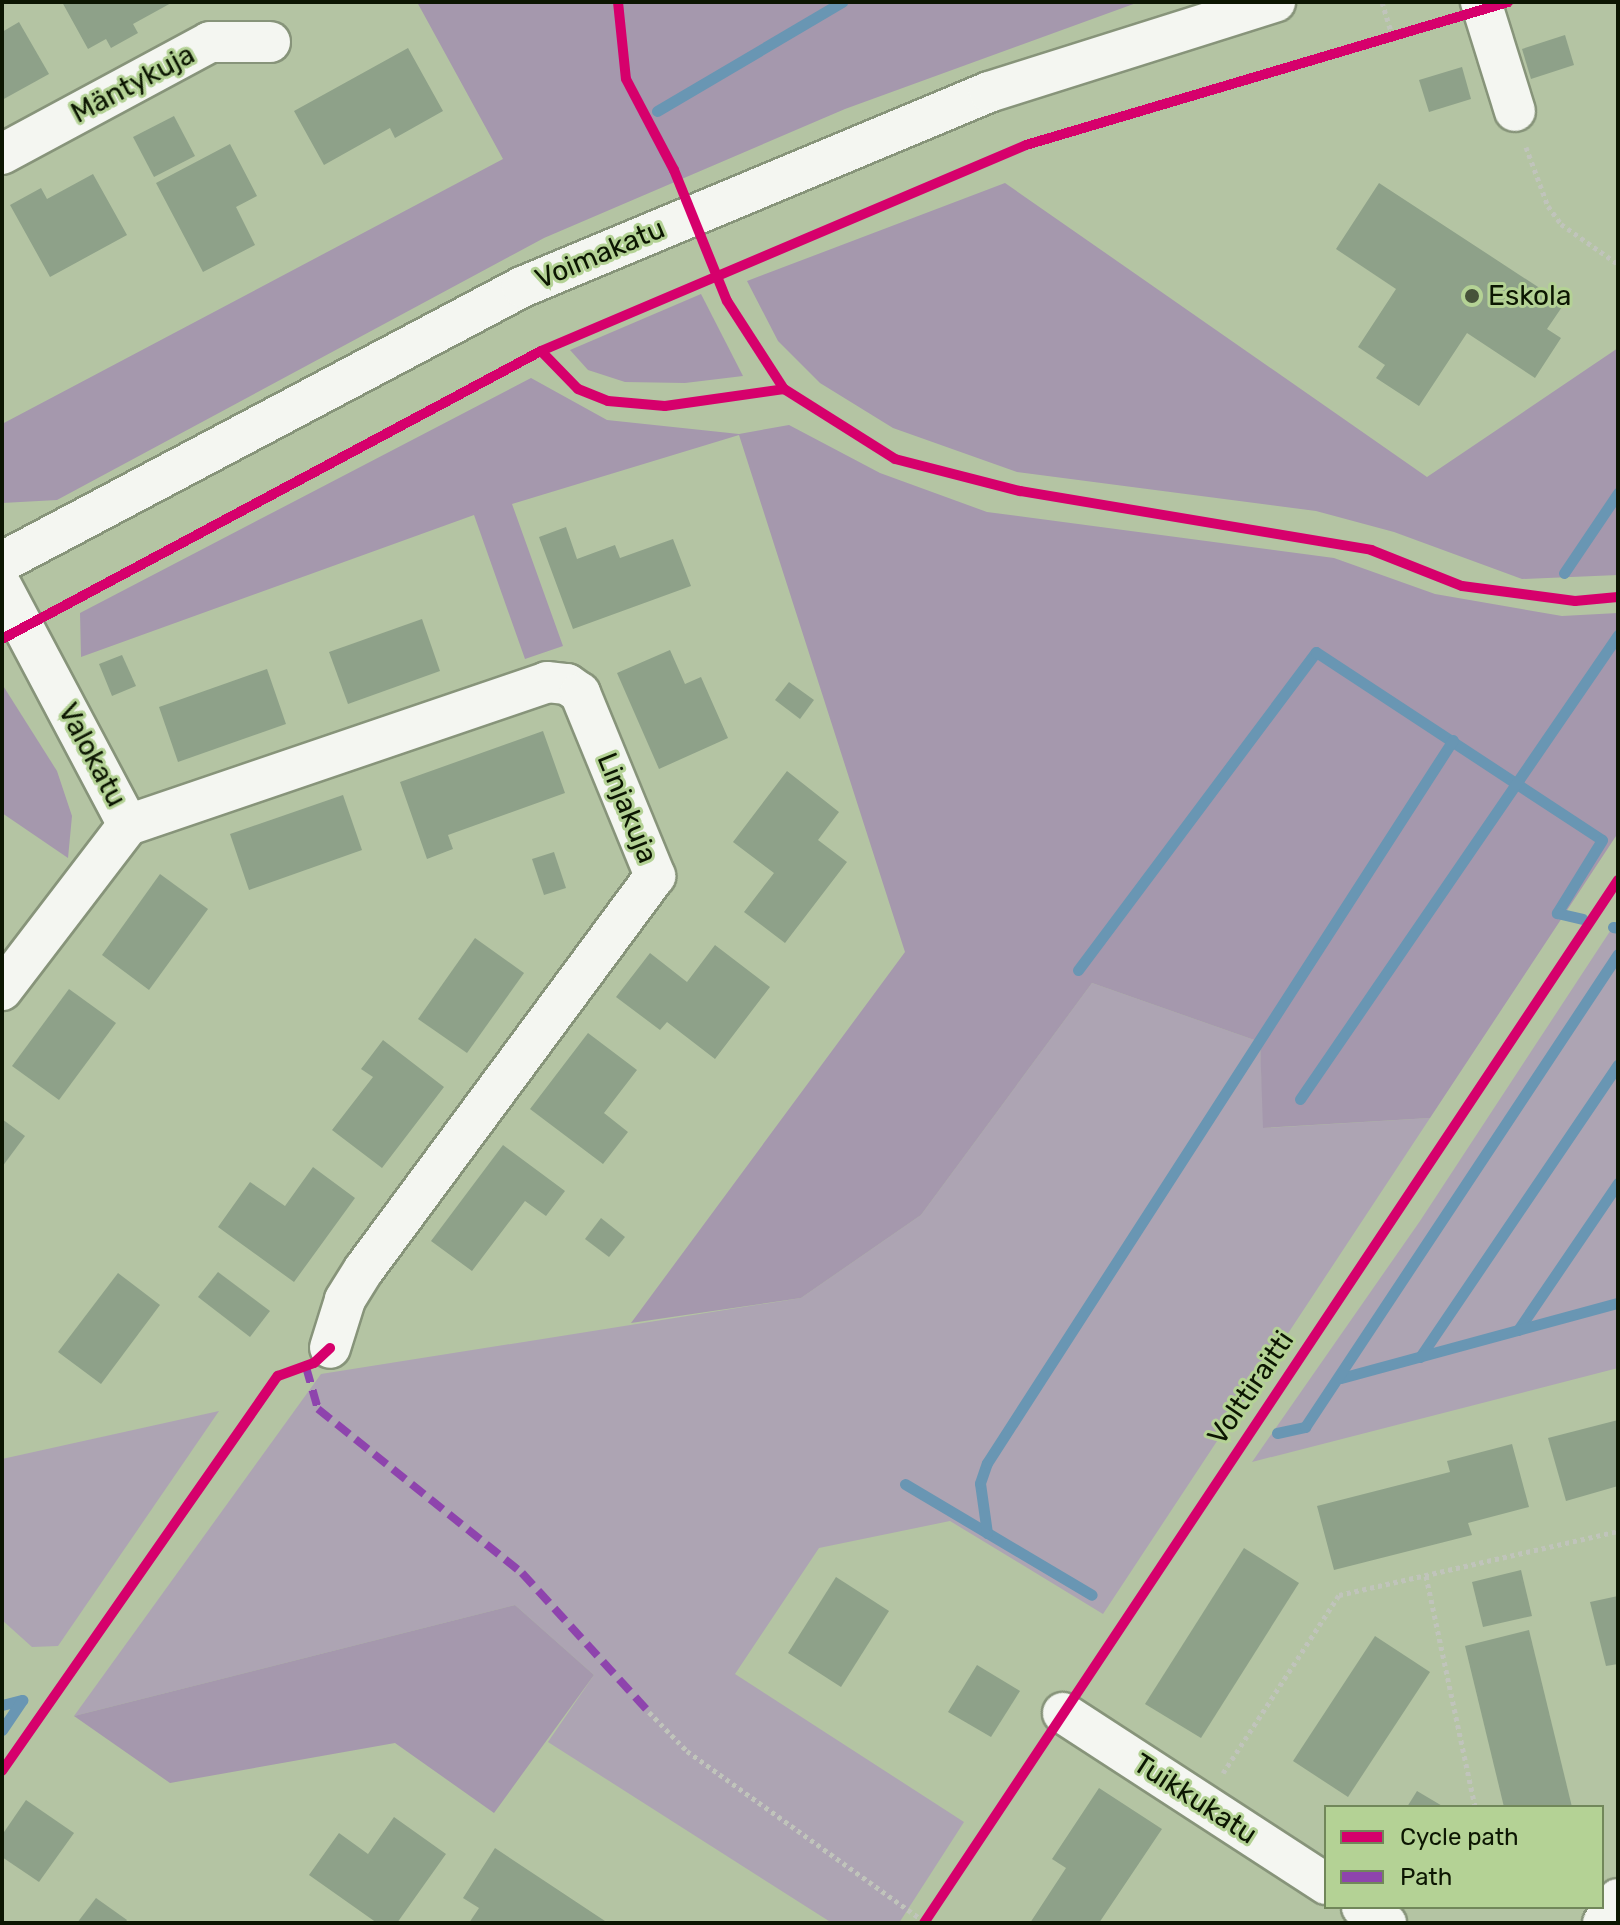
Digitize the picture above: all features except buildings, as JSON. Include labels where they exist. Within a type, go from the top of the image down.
[{"type":"street","name":"Voimakatu","points":[[2,562],[522,287],[989,92],[1275,2]]},
{"type":"street","points":[[1481,2],[1515,111]]},
{"type":"street","name":"Mäntykuja","points":[[2,154],[210,42],[270,42]]},
{"type":"street","name":"Valokatu","points":[[2,587],[128,825],[2,990]]},
{"type":"street","name":"Linjakuja","points":[[128,825],[547,682],[567,684],[580,693],[655,876],[364,1269],[345,1300],[330,1348]]},
{"type":"street","name":"Tuikkukatu","points":[[1063,1713],[1324,1883]]},
{"type":"street","points":[[1603,1923],[1618,1899]]},
{"type":"street","points":[[1365,1909],[1386,1923]]},
{"type":"path","points":[[618,2],[626,79],[674,170]]},
{"type":"path","points":[[1382,2],[1392,34]]},
{"type":"path","points":[[1378,39],[1409,29]]},
{"type":"path","points":[[1515,111],[1548,206],[1561,224],[1618,264]]},
{"type":"path","points":[[727,301],[784,389],[895,459],[1020,491],[1371,550],[1462,586],[1575,601],[1618,597]]},
{"type":"path","points":[[527,358],[556,345]]},
{"type":"path","points":[[541,351],[578,389],[608,401],[665,406],[784,389]]},
{"type":"path","points":[[1202,1804],[1339,1595],[1618,1531]]},
{"type":"path","points":[[1426,1576],[1475,1805]]},
{"type":"path","points":[[649,1712],[687,1751],[925,1922],[934,1909]]},
{"type":"shaded area","points":[[417,2],[1139,2],[845,109],[544,238],[57,500],[2,503],[2,424],[503,159]]},
{"type":"shaded area","points":[[1005,183],[1427,477],[1618,348],[1618,575],[1522,579],[1394,532],[1316,511],[1017,472],[893,428],[820,383],[778,341],[747,281]]},
{"type":"shaded area","points":[[701,294],[743,376],[685,383],[625,382],[588,370],[570,350]]},
{"type":"shaded area","points":[[531,378],[607,420],[739,434],[789,425],[880,473],[987,512],[1334,558],[1435,594],[1562,616],[1618,613],[1618,833],[1430,1118],[1263,1128],[1260,1042],[1092,983],[921,1215],[801,1298],[631,1323],[905,952],[739,435],[512,504],[563,646],[525,659],[474,515],[81,657],[80,613]]},
{"type":"shaded area","points":[[2,684],[57,771],[72,816],[68,858],[2,813]]},
{"type":"shaded area","points":[[1618,919],[1618,1368],[1252,1462],[1420,1221]]},
{"type":"shaded area","points":[[1092,983],[1260,1042],[1264,1128],[1430,1118],[1103,1614],[950,1521],[819,1548],[735,1674],[964,1822],[899,1923],[832,1923],[548,1742],[594,1675],[515,1605],[74,1716],[321,1374],[801,1298],[921,1215]]},
{"type":"shaded area","points":[[219,1411],[58,1646],[32,1647],[2,1620],[2,1459]]},
{"type":"shaded area","points":[[515,1605],[594,1675],[494,1813],[395,1743],[170,1783],[74,1716]]},
{"type":"waterway","points":[[657,111],[842,2]]},
{"type":"waterway","points":[[1564,573],[1618,493]]},
{"type":"waterway","points":[[1300,1099],[1618,635]]},
{"type":"waterway","points":[[1078,970],[1316,652],[1602,840],[1557,913],[1582,919]]},
{"type":"waterway","points":[[987,1533],[980,1483],[987,1463],[1453,740]]},
{"type":"waterway","points":[[1613,927],[1618,928]]},
{"type":"waterway","points":[[1277,1433],[1305,1427],[1618,954]]},
{"type":"waterway","points":[[1420,1357],[1618,1065]]},
{"type":"waterway","points":[[1518,1330],[1618,1183]]},
{"type":"waterway","points":[[1341,1378],[1618,1303]]},
{"type":"waterway","points":[[905,1484],[1092,1595]]},
{"type":"waterway","points":[[2,1705],[22,1700]]},
{"type":"waterway","points":[[2,1730],[22,1700]]},
{"type":"marked path","points":[[306,1367],[318,1409],[522,1573],[649,1712]]},
{"type":"cycle path","points":[[618,2],[626,79],[674,170],[727,301],[784,389],[895,459],[1020,491],[1371,550],[1462,586],[1575,601],[1618,597]]},
{"type":"cycle path","points":[[2,639],[541,351],[1026,145],[1508,2]]},
{"type":"cycle path","points":[[541,351],[578,389],[608,401],[665,406],[784,389]]},
{"type":"cycle path","name":"Volttiraitti","points":[[924,1923],[1618,880]]},
{"type":"cycle path","points":[[2,1771],[278,1376],[314,1363],[330,1348]]},
{"type":"place","name":"Eskola","points":[[1472,296]]}]
